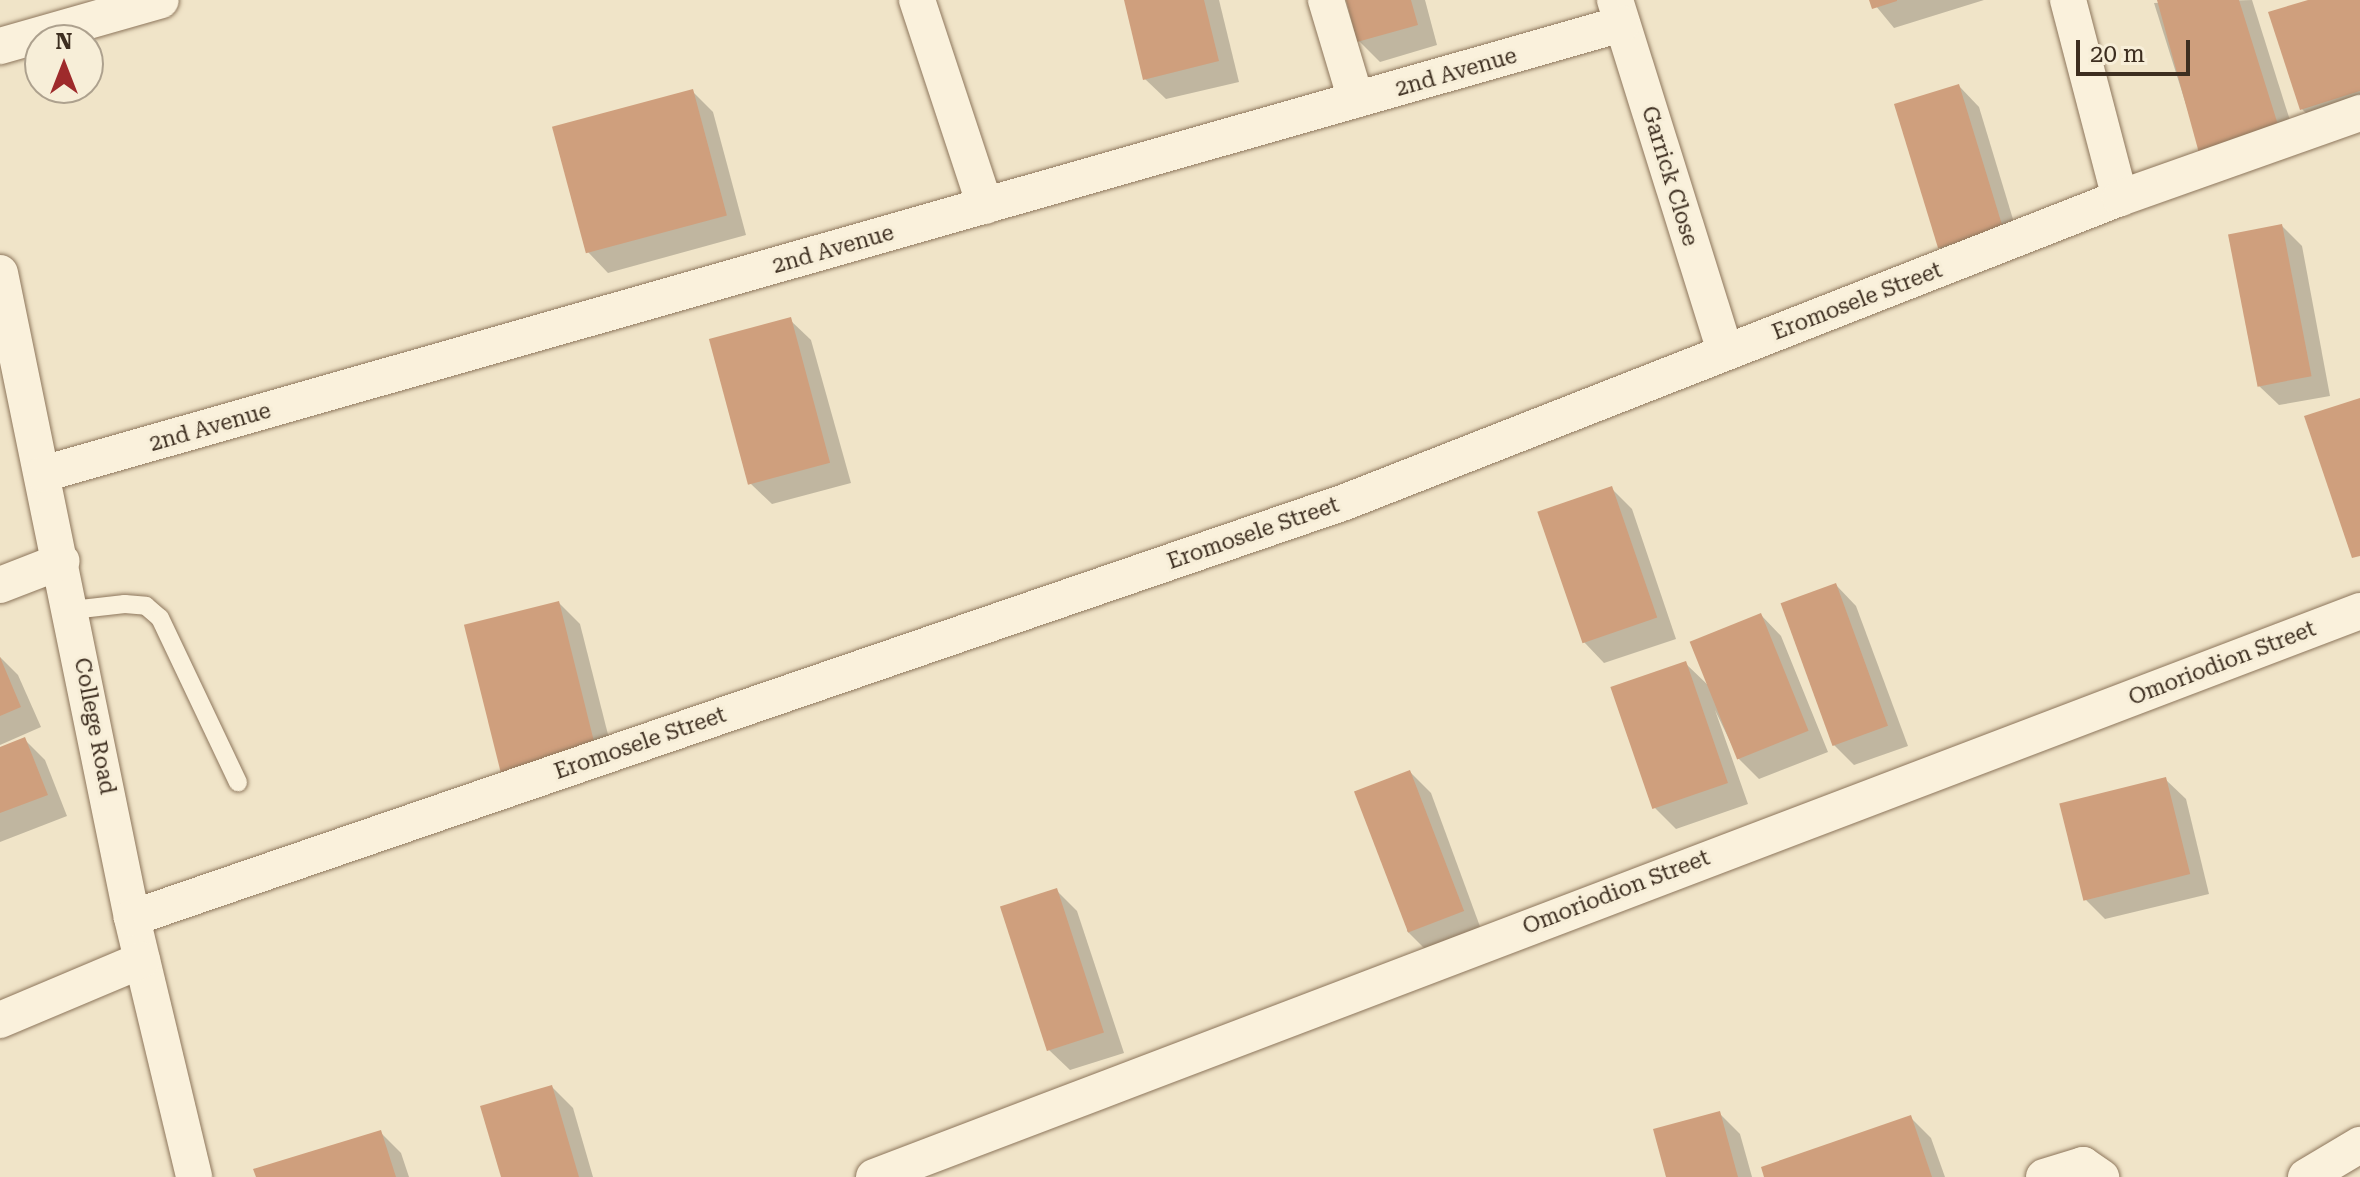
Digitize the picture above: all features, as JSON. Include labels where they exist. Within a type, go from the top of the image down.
[{"type":"street","points":[[0,46],[161,0]]},
{"type":"street","points":[[917,0],[985,206]]},
{"type":"street","points":[[1326,0],[1356,100]]},
{"type":"street","points":[[2068,0],[2120,198]]},
{"type":"street","name":"2nd Avenue","points":[[43,474],[1356,100],[1619,12]]},
{"type":"street","name":"Garrick Close","points":[[1619,12],[1725,352]]},
{"type":"street","name":"Eromosele Street","points":[[132,918],[1345,502],[2120,198],[2360,113]]},
{"type":"street","name":"College Road","points":[[0,273],[62,561],[132,918],[194,1177]]},
{"type":"street","points":[[0,585],[62,561]]},
{"type":"street","name":"Omoriodion Street","points":[[874,1177],[2360,611]]},
{"type":"street","points":[[0,1020],[142,960]]},
{"type":"street","points":[[2306,1177],[2360,1145]]},
{"type":"street","points":[[2044,1177],[2083,1165],[2101,1177]]},
{"type":"lane","points":[[72,610],[146,606],[160,618],[238,782]]},
{"type":"building","points":[[1124,0],[1204,0],[1219,61],[1143,80]]},
{"type":"building","points":[[1346,0],[1411,0],[1418,25],[1357,42]]},
{"type":"building","points":[[1869,0],[1897,0],[1897,1],[1872,9]]},
{"type":"building","points":[[2157,0],[2239,0],[2279,128],[2199,153]]},
{"type":"building","points":[[2308,0],[2360,0],[2360,91],[2300,110],[2268,12]]},
{"type":"building","points":[[1959,84],[2003,228],[1938,248],[1894,104]]},
{"type":"building","points":[[693,89],[727,216],[586,253],[552,127]]},
{"type":"building","points":[[2282,224],[2312,376],[2258,387],[2228,234]]},
{"type":"building","points":[[791,317],[830,463],[748,485],[709,339]]},
{"type":"building","points":[[2360,398],[2360,556],[2352,558],[2304,416]]},
{"type":"building","points":[[1612,486],[1657,617],[1583,643],[1537,512]]},
{"type":"building","points":[[1836,583],[1888,726],[1833,746],[1781,603]]},
{"type":"building","points":[[559,601],[596,749],[501,773],[464,625]]},
{"type":"building","points":[[1761,613],[1809,731],[1737,760],[1690,642]]},
{"type":"building","points":[[0,657],[21,707],[0,716]]},
{"type":"building","points":[[1686,661],[1728,783],[1652,809],[1610,687]]},
{"type":"building","points":[[25,737],[48,795],[0,813],[0,747]]},
{"type":"building","points":[[1410,770],[1464,911],[1408,932],[1354,792]]},
{"type":"building","points":[[2166,777],[2190,874],[2083,901],[2059,804]]},
{"type":"building","points":[[1057,888],[1104,1033],[1047,1051],[1000,907]]},
{"type":"building","points":[[552,1085],[579,1177],[501,1177],[480,1106]]},
{"type":"building","points":[[1720,1111],[1738,1177],[1666,1177],[1653,1129]]},
{"type":"building","points":[[1911,1115],[1932,1177],[1764,1177],[1761,1167]]},
{"type":"building","points":[[381,1130],[396,1177],[256,1177],[253,1169]]}]
